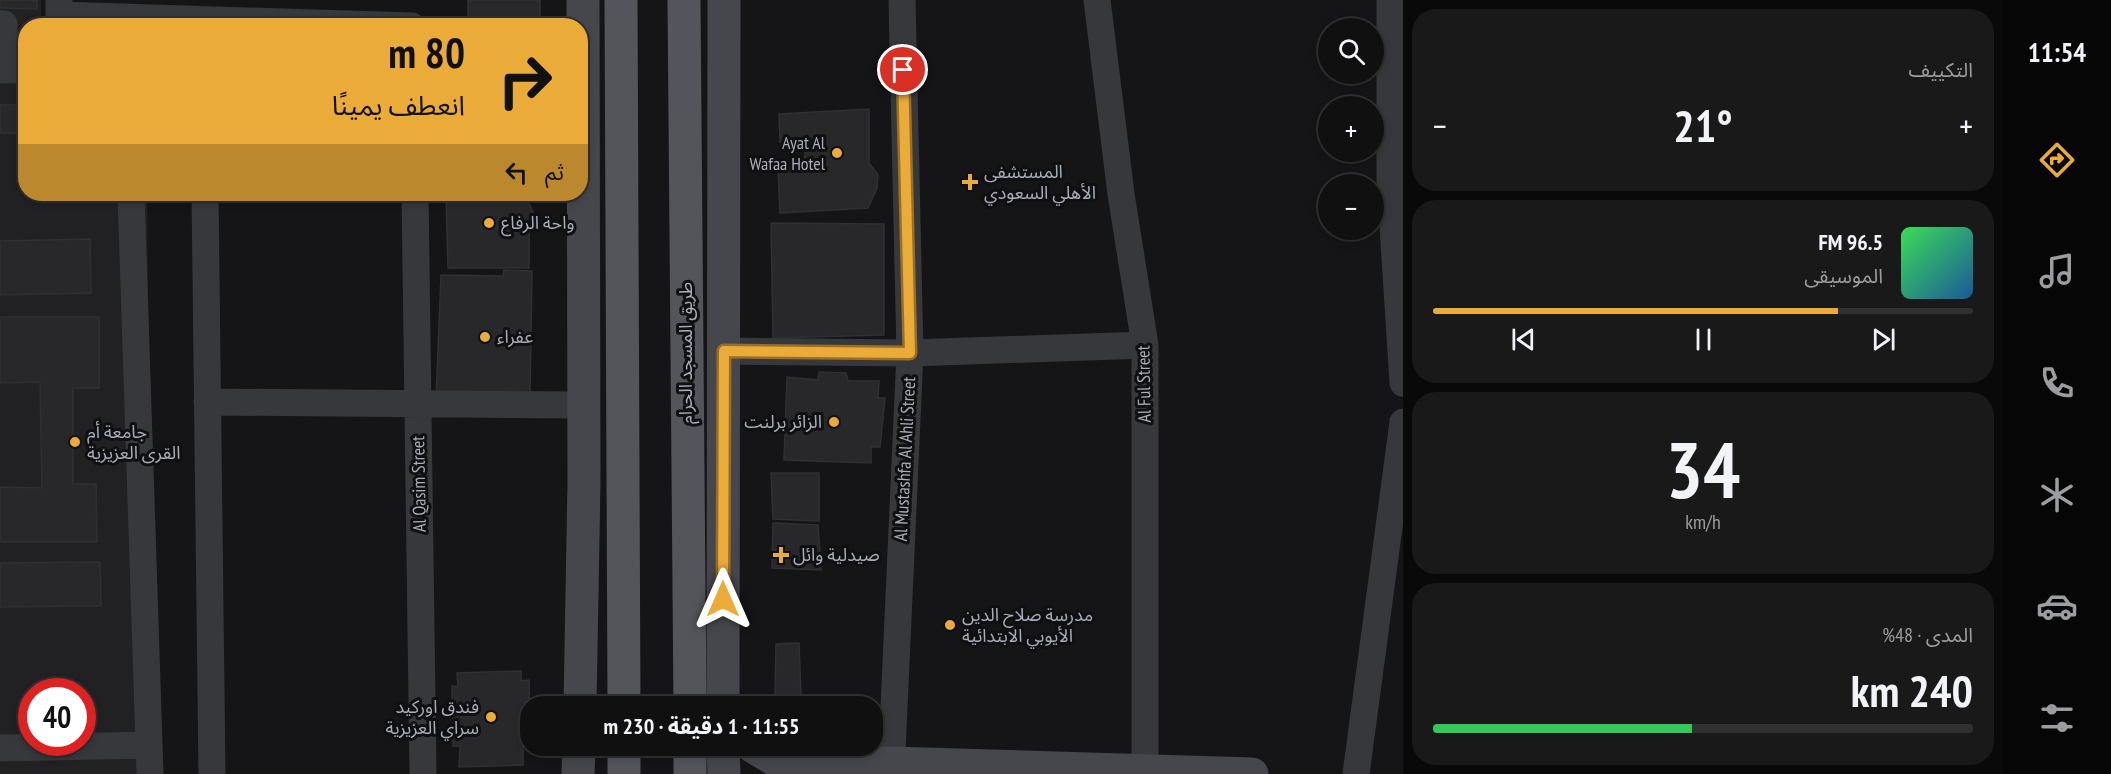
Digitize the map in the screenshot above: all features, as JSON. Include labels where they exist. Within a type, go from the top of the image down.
[{"type":"main road","points":[[621,0],[624,696]]},
{"type":"main road","name":"طريق المسجد الحرام","points":[[686,4],[690,696]]},
{"type":"main road","points":[[624,756],[624,774]]},
{"type":"main road","points":[[690,756],[690,774]]},
{"type":"street","points":[[59,0],[59,15],[203,14],[273,18]]},
{"type":"street","points":[[583,0],[583,18]]},
{"type":"street","points":[[723,696],[724,0]]},
{"type":"street","name":"Al Mustashfa Al Ahli Street","points":[[891,768],[910,353],[902,0]]},
{"type":"street","name":"Al Ful Street","points":[[1097,0],[1120,194],[1144,345],[1145,772]]},
{"type":"street","points":[[1390,0],[1390,179],[1403,383]]},
{"type":"street","points":[[0,24],[4,24],[4,70],[18,70]]},
{"type":"street","points":[[130,201],[150,774]]},
{"type":"street","points":[[205,201],[212,774]]},
{"type":"street","name":"Al Qasim Street","points":[[415,201],[423,774]]},
{"type":"street","points":[[580,696],[584,482],[583,201]]},
{"type":"street","points":[[724,351],[910,353],[1144,345]]},
{"type":"street","points":[[207,402],[584,405]]},
{"type":"street","points":[[1356,774],[1403,422]]},
{"type":"street","points":[[584,482],[623,484]]},
{"type":"street","points":[[0,748],[149,746]]},
{"type":"street","points":[[578,774],[579,756]]},
{"type":"street","points":[[723,756],[724,774]]},
{"type":"street","points":[[769,756],[782,764],[1252,774]]},
{"type":"shaded area","name":"جامعة أم القرى العزيزية","points":[[0,0],[41,0],[41,18],[18,18],[18,201],[147,201],[153,774],[0,774]]},
{"type":"building","points":[[0,0],[37,0],[37,9],[0,8]]},
{"type":"building","points":[[468,0],[540,0],[540,18],[468,18]]},
{"type":"building","points":[[0,105],[18,105],[18,133],[0,133]]},
{"type":"building","name":"Ayat Al Wafaa Hotel","points":[[869,109],[869,163],[878,175],[877,188],[868,208],[780,213],[778,168],[804,166],[806,142],[780,142],[779,114]]},
{"type":"building","name":"واحة الرفاع","points":[[446,201],[528,201],[534,214],[529,231],[529,268],[448,268]]},
{"type":"building","points":[[771,223],[884,224],[884,335],[773,338]]},
{"type":"building","points":[[90,239],[91,293],[0,295],[0,241]]},
{"type":"building","name":"عفراء","points":[[504,270],[532,271],[530,398],[436,399],[441,275],[503,276]]},
{"type":"building","points":[[0,317],[99,317],[99,388],[73,388],[73,484],[96,484],[97,542],[0,542],[0,487],[42,488],[40,382],[0,383]]},
{"type":"building","name":"الزائر برلنت","points":[[819,372],[846,373],[848,381],[879,381],[878,398],[885,398],[880,447],[871,447],[871,463],[784,460],[787,377],[818,380]]},
{"type":"building","points":[[771,473],[819,473],[819,521],[773,519]]},
{"type":"building","points":[[773,523],[818,525],[821,570],[772,568]]},
{"type":"building","points":[[100,562],[101,606],[0,607],[0,563]]},
{"type":"building","points":[[799,643],[801,695],[775,696],[776,644]]},
{"type":"building","name":"فندق اوركيد سراي العزيزية","points":[[521,671],[521,681],[529,680],[529,696],[520,696],[520,756],[523,756],[523,765],[459,767],[460,746],[453,746],[452,686],[458,687],[457,673]]},
{"type":"place","name":"Ayat Al Wafaa Hotel","points":[[837,153]]},
{"type":"place","name":"المستشفى الأهلي السعودي","points":[[970,182]]},
{"type":"place","name":"واحة الرفاع","points":[[489,223]]},
{"type":"place","name":"عفراء","points":[[485,337]]},
{"type":"place","name":"الزائر برلنت","points":[[834,422]]},
{"type":"place","name":"جامعة أم القرى العزيزية","points":[[75,442]]},
{"type":"place","name":"صيدلية وائل","points":[[781,555]]},
{"type":"place","name":"مدرسة صلاح الدين الأيوبي الابتدائية","points":[[950,625]]},
{"type":"place","name":"فندق اوركيد سراي العزيزية","points":[[491,717]]},
{"type":"route","points":[[723,599],[724,351],[910,353],[903,70]]}]
